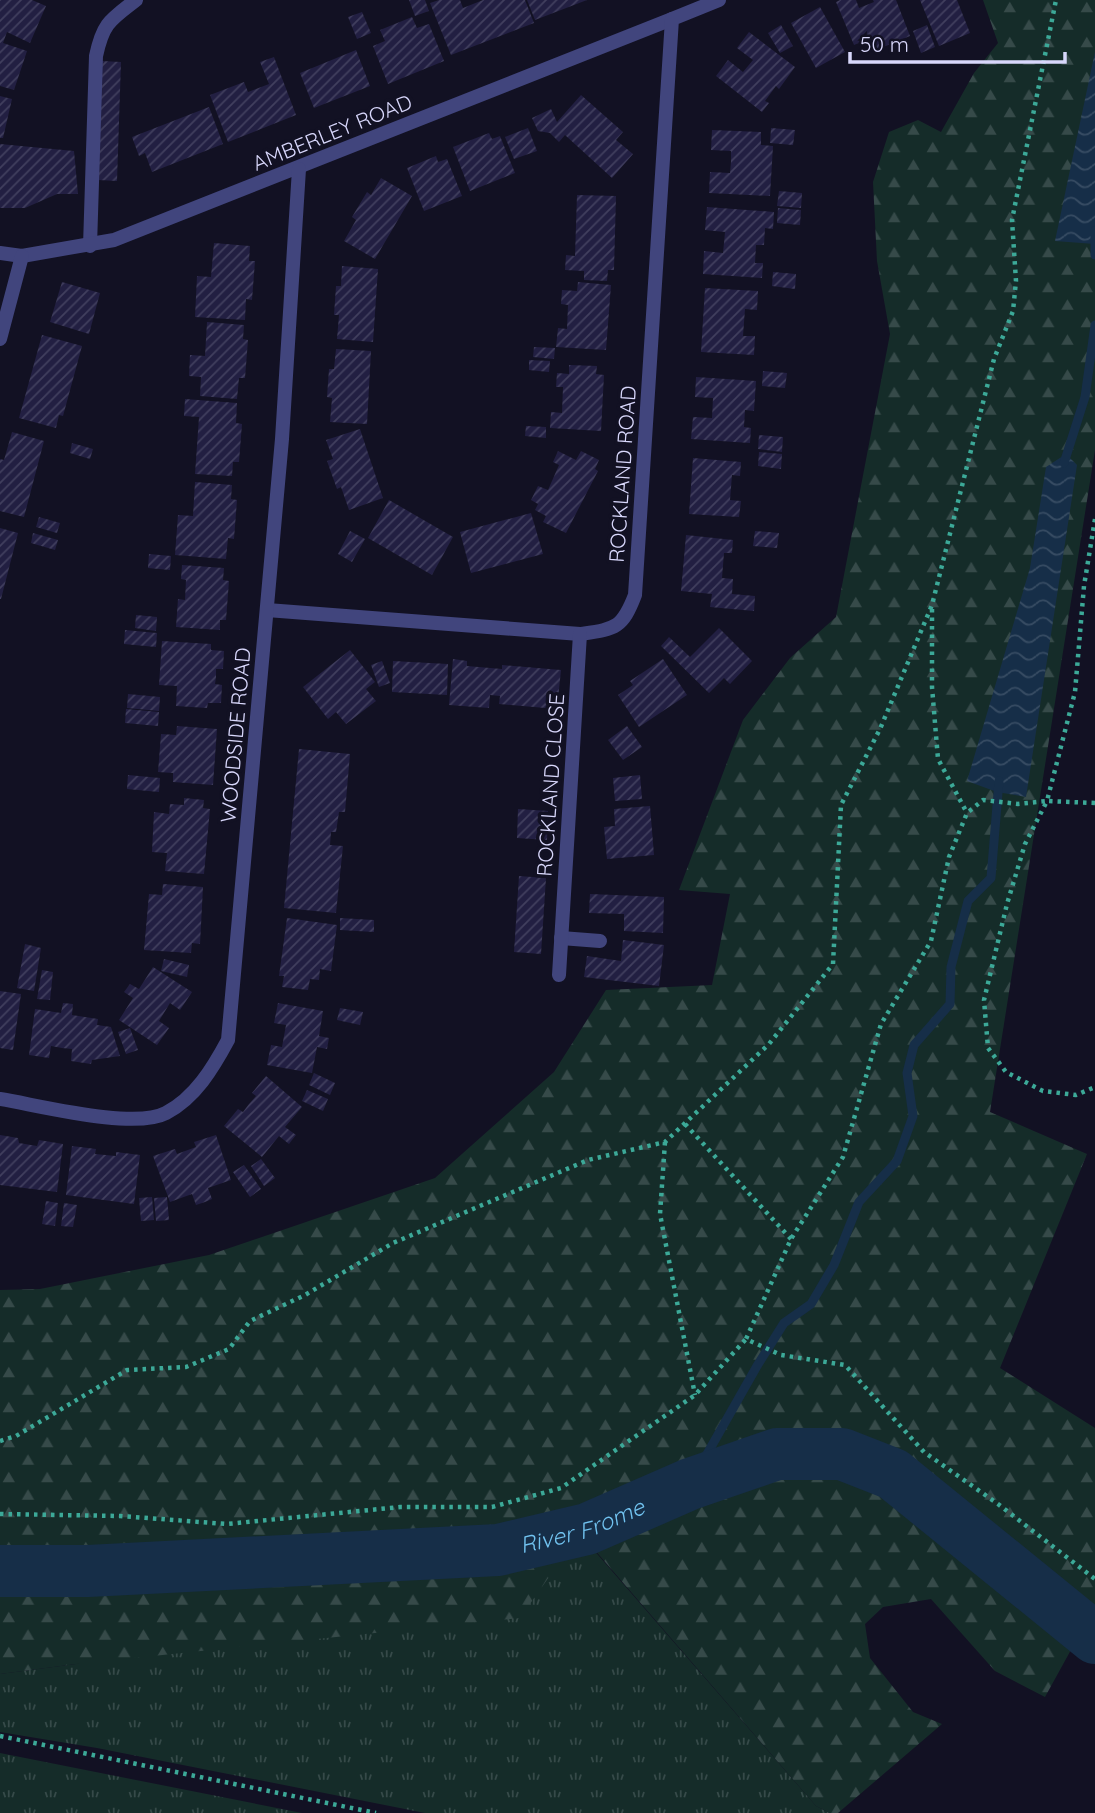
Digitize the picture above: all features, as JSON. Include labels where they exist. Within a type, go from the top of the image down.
[{"type":"street","points":[[90,246],[96,56],[101,33],[111,19],[136,0]]},
{"type":"street","points":[[673,19],[719,0]]},
{"type":"street","name":"AMBERLEY ROAD","points":[[0,253],[22,256],[114,240],[673,19]]},
{"type":"street","name":"ROCKLAND ROAD","points":[[268,610],[580,634],[611,630],[627,617],[635,596],[673,19]]},
{"type":"street","name":"WOODSIDE ROAD","points":[[0,1099],[125,1120],[164,1114],[188,1096],[213,1070],[228,1040],[282,439],[299,169]]},
{"type":"street","points":[[0,340],[22,256]]},
{"type":"street","name":"ROCKLAND CLOSE","points":[[559,975],[580,634]]},
{"type":"street","points":[[561,938],[600,941]]},
{"type":"path","points":[[0,1441],[16,1436],[127,1370],[186,1367],[229,1349],[250,1321],[305,1295],[393,1243],[588,1160],[665,1142],[769,1044],[834,964],[841,805],[880,729],[932,605],[994,359],[1013,311],[1016,281],[1012,220],[1056,0]]},
{"type":"path","points":[[1095,519],[1084,586],[1075,692],[1047,801],[1025,844],[984,1000],[988,1048],[1006,1072],[1043,1091],[1076,1095],[1095,1087]]},
{"type":"path","points":[[932,605],[932,687],[937,759],[967,813]]},
{"type":"path","points":[[0,1514],[120,1516],[228,1524],[400,1507],[492,1507],[561,1488],[695,1395],[746,1339],[791,1239],[843,1157],[881,1024],[931,941],[949,856],[967,813],[983,800],[1018,804],[1047,801],[1095,803]]},
{"type":"path","points":[[685,1124],[791,1239]]},
{"type":"path","points":[[665,1142],[660,1214],[695,1395]]},
{"type":"path","points":[[746,1339],[781,1355],[845,1366],[924,1452],[998,1504],[1095,1579]]},
{"type":"path","points":[[0,1736],[376,1813]]},
{"type":"green space","points":[[983,0],[1095,0],[1095,450],[990,1112],[1087,1154],[1000,1368],[1095,1428],[1095,1662],[1072,1648],[1045,1697],[995,1671],[931,1599],[883,1607],[865,1624],[870,1658],[913,1712],[942,1724],[838,1813],[830,1813],[816,1806],[580,1533],[520,1618],[0,1674],[0,1290],[40,1289],[209,1255],[435,1178],[554,1072],[606,990],[712,985],[730,894],[679,890],[743,720],[790,658],[836,617],[890,334],[877,261],[873,182],[889,132],[918,120],[941,132],[974,73],[998,43]]},
{"type":"green space","points":[[579,1533],[816,1806],[830,1813],[425,1813],[97,1748],[0,1732],[0,1674],[76,1664]]},
{"type":"green space","points":[[0,1753],[302,1813],[0,1813]]},
{"type":"water","points":[[1095,52],[1095,244],[1055,241]]},
{"type":"water","points":[[1066,454],[1077,465],[1026,797],[997,792],[967,781],[1030,568],[1046,467]]},
{"type":"building","points":[[0,0],[32,0],[46,6],[30,43],[7,32],[3,43],[27,51],[14,90],[0,86]]},
{"type":"building","points":[[409,0],[425,0],[429,11],[415,16]]},
{"type":"building","points":[[460,0],[463,8],[483,0],[525,0],[534,23],[451,55],[430,3]]},
{"type":"building","points":[[527,0],[587,0],[535,20]]},
{"type":"building","points":[[856,0],[859,8],[874,2],[873,0],[896,0],[910,36],[876,50],[871,38],[854,45],[836,2]]},
{"type":"building","points":[[920,0],[957,0],[970,33],[939,46]]},
{"type":"building","points":[[820,7],[845,52],[816,68],[791,23]]},
{"type":"building","points":[[362,12],[371,33],[357,39],[348,17]]},
{"type":"building","points":[[412,17],[417,28],[429,24],[444,61],[388,84],[373,46],[385,41],[380,30]]},
{"type":"building","points":[[781,25],[793,46],[780,53],[768,33]]},
{"type":"building","points":[[927,25],[935,47],[921,53],[913,31]]},
{"type":"building","points":[[749,32],[795,67],[779,89],[776,86],[765,101],[769,103],[762,112],[716,76],[728,60],[743,72],[753,60],[737,48]]},
{"type":"building","points":[[356,50],[370,86],[314,108],[300,73]]},
{"type":"building","points":[[274,57],[296,115],[228,142],[210,95],[244,82],[248,92],[269,84],[260,62]]},
{"type":"building","points":[[102,61],[121,62],[117,181],[98,180]]},
{"type":"building","points":[[581,95],[623,132],[616,140],[633,154],[612,178],[565,135],[559,142],[550,133],[538,131],[532,118],[551,109],[557,122]]},
{"type":"building","points":[[0,96],[12,99],[3,138],[0,138]]},
{"type":"building","points":[[209,107],[223,144],[152,172],[145,153],[139,156],[132,137]]},
{"type":"building","points":[[528,128],[537,151],[514,159],[505,137]]},
{"type":"building","points":[[771,128],[795,130],[793,145],[770,143]]},
{"type":"building","points":[[712,130],[761,132],[761,145],[773,146],[770,196],[709,193],[710,172],[730,173],[731,162],[731,151],[711,150]]},
{"type":"building","points":[[489,133],[492,139],[500,136],[515,173],[470,191],[453,147]]},
{"type":"building","points":[[0,144],[74,151],[78,194],[57,194],[25,208],[0,208]]},
{"type":"building","points":[[436,156],[438,162],[447,159],[462,196],[424,211],[407,168]]},
{"type":"building","points":[[381,178],[412,196],[375,259],[344,241],[356,220],[352,217],[367,192],[371,195]]},
{"type":"building","points":[[779,191],[802,193],[801,208],[777,206]]},
{"type":"building","points":[[577,195],[616,196],[614,270],[608,270],[607,281],[584,280],[584,271],[565,270],[566,255],[575,256]]},
{"type":"building","points":[[707,207],[774,212],[773,229],[765,228],[764,245],[756,245],[755,263],[763,263],[762,278],[703,274],[704,251],[723,253],[725,232],[705,230]]},
{"type":"building","points":[[778,208],[801,210],[800,225],[777,223]]},
{"type":"building","points":[[214,243],[250,246],[249,261],[255,261],[252,300],[246,299],[245,320],[195,317],[197,276],[211,277]]},
{"type":"building","points":[[342,266],[378,269],[373,342],[337,339],[339,315],[334,315],[336,286],[341,286]]},
{"type":"building","points":[[773,272],[796,274],[795,289],[772,286]]},
{"type":"building","points":[[62,282],[100,293],[89,334],[50,322]]},
{"type":"building","points":[[578,282],[611,285],[606,350],[556,347],[558,328],[567,329],[568,305],[561,304],[562,290],[577,291]]},
{"type":"building","points":[[705,288],[758,291],[757,310],[745,309],[743,336],[755,336],[754,355],[701,352]]},
{"type":"building","points":[[207,322],[244,325],[243,339],[248,340],[245,378],[239,378],[237,399],[200,396],[201,377],[189,376],[190,355],[205,356]]},
{"type":"building","points":[[42,335],[82,346],[63,416],[59,415],[56,428],[19,418]]},
{"type":"building","points":[[534,347],[555,348],[554,359],[533,357]]},
{"type":"building","points":[[336,349],[371,351],[367,424],[330,422],[332,398],[327,397],[329,369],[334,369]]},
{"type":"building","points":[[529,360],[550,361],[549,372],[529,370]]},
{"type":"building","points":[[569,365],[597,366],[596,374],[604,375],[601,431],[550,428],[551,412],[562,413],[563,387],[556,387],[557,373],[569,374]]},
{"type":"building","points":[[763,371],[787,373],[785,388],[762,386]]},
{"type":"building","points":[[696,377],[756,381],[754,411],[745,410],[744,427],[751,428],[750,443],[691,439],[693,417],[712,418],[713,398],[695,397]]},
{"type":"building","points":[[185,399],[237,403],[236,423],[242,424],[239,462],[233,462],[232,476],[195,474],[199,417],[184,416]]},
{"type":"building","points":[[526,426],[546,427],[546,438],[525,436]]},
{"type":"building","points":[[360,429],[383,498],[349,510],[341,487],[337,489],[327,461],[333,459],[326,440]]},
{"type":"building","points":[[12,432],[44,441],[24,517],[0,511],[0,459],[4,460]]},
{"type":"building","points":[[759,435],[783,437],[782,452],[758,449]]},
{"type":"building","points":[[72,443],[93,449],[90,459],[70,453]]},
{"type":"building","points":[[558,451],[576,460],[581,451],[599,460],[595,469],[598,471],[566,533],[543,522],[546,516],[535,510],[538,504],[531,500],[538,486],[548,490],[559,465],[553,462]]},
{"type":"building","points":[[759,452],[782,454],[781,469],[758,466]]},
{"type":"building","points":[[693,458],[741,462],[740,476],[732,475],[730,500],[741,501],[739,517],[689,514]]},
{"type":"building","points":[[195,482],[232,485],[231,499],[237,500],[234,539],[228,538],[226,559],[175,555],[178,515],[193,516]]},
{"type":"building","points":[[389,500],[453,537],[432,575],[368,538]]},
{"type":"building","points":[[531,513],[543,554],[471,573],[460,532]]},
{"type":"building","points":[[39,517],[60,523],[57,533],[36,527]]},
{"type":"building","points":[[0,528],[18,533],[1,599],[0,599]]},
{"type":"building","points":[[350,531],[365,539],[352,562],[338,554]]},
{"type":"building","points":[[755,531],[779,533],[777,548],[753,546]]},
{"type":"building","points":[[33,533],[58,540],[55,550],[31,543]]},
{"type":"building","points":[[686,535],[733,540],[732,553],[724,553],[722,578],[733,579],[732,594],[755,596],[754,611],[710,607],[712,594],[681,591]]},
{"type":"building","points":[[149,554],[171,556],[170,570],[148,568]]},
{"type":"building","points":[[182,565],[224,568],[223,580],[229,581],[226,620],[220,620],[220,630],[176,627],[178,599],[185,600],[186,580],[181,579]]},
{"type":"building","points":[[136,615],[157,617],[156,631],[135,628]]},
{"type":"building","points":[[719,628],[752,661],[730,684],[724,678],[709,693],[661,646],[669,637],[690,657]]},
{"type":"building","points":[[125,630],[157,633],[156,647],[124,644]]},
{"type":"building","points":[[162,641],[211,644],[211,650],[224,651],[223,669],[216,669],[215,684],[222,685],[221,703],[208,703],[207,708],[176,706],[177,686],[159,685]]},
{"type":"building","points":[[350,650],[375,682],[366,689],[376,701],[346,724],[336,712],[328,719],[303,687]]},
{"type":"building","points":[[453,659],[467,661],[467,666],[502,669],[502,665],[561,670],[557,709],[499,704],[500,696],[490,695],[489,708],[449,705]]},
{"type":"building","points":[[663,659],[687,695],[639,727],[618,695],[633,685],[630,681]]},
{"type":"building","points":[[382,661],[390,683],[379,687],[371,665]]},
{"type":"building","points":[[393,661],[448,664],[447,695],[392,692]]},
{"type":"building","points":[[128,694],[160,697],[159,711],[127,708]]},
{"type":"building","points":[[126,709],[159,712],[158,726],[125,723]]},
{"type":"building","points":[[177,726],[217,729],[213,785],[173,782],[173,773],[158,772],[161,734],[176,735]]},
{"type":"building","points":[[627,726],[642,747],[623,760],[608,740]]},
{"type":"building","points":[[299,749],[350,754],[345,812],[339,812],[336,832],[331,832],[330,845],[343,846],[336,913],[284,908]]},
{"type":"building","points":[[128,775],[160,778],[159,792],[127,789]]},
{"type":"building","points":[[640,775],[642,799],[615,801],[613,778]]},
{"type":"building","points":[[184,798],[204,800],[203,808],[210,809],[204,874],[165,871],[167,853],[152,852],[154,812],[169,814],[170,804],[184,805]]},
{"type":"building","points":[[650,806],[654,855],[607,859],[604,827],[615,826],[614,809]]},
{"type":"building","points":[[518,809],[548,811],[547,840],[517,838]]},
{"type":"building","points":[[519,876],[546,878],[541,954],[514,952]]},
{"type":"building","points":[[163,884],[203,887],[200,944],[192,943],[191,953],[144,950],[149,894],[162,895]]},
{"type":"building","points":[[590,894],[664,897],[663,933],[624,931],[624,914],[589,913]]},
{"type":"building","points":[[287,918],[337,925],[331,971],[320,969],[319,980],[310,979],[308,990],[282,987],[284,976],[279,976]]},
{"type":"building","points":[[340,918],[374,920],[374,932],[340,930]]},
{"type":"building","points":[[623,940],[664,945],[659,986],[584,977],[587,956],[621,961]]},
{"type":"building","points":[[25,944],[41,948],[34,991],[17,988]]},
{"type":"building","points":[[164,959],[189,965],[187,977],[161,971]]},
{"type":"building","points":[[153,967],[192,992],[180,1010],[170,1003],[159,1021],[169,1028],[157,1045],[119,1020],[133,998],[124,992],[130,984],[139,989]]},
{"type":"building","points":[[42,970],[53,972],[50,1000],[37,999]]},
{"type":"building","points":[[0,991],[21,994],[13,1050],[0,1048]]},
{"type":"building","points":[[63,1003],[73,1004],[72,1015],[98,1019],[97,1025],[111,1027],[120,1056],[92,1060],[91,1064],[71,1061],[72,1049],[51,1046],[49,1058],[29,1055],[35,1009],[61,1013]]},
{"type":"building","points":[[278,1003],[323,1011],[319,1036],[329,1038],[327,1049],[317,1047],[312,1073],[267,1065],[271,1045],[282,1047],[286,1025],[274,1023]]},
{"type":"building","points":[[340,1008],[363,1012],[360,1025],[337,1020]]},
{"type":"building","points":[[130,1028],[138,1050],[126,1054],[118,1032]]},
{"type":"building","points":[[314,1073],[335,1083],[330,1095],[309,1085]]},
{"type":"building","points":[[266,1076],[302,1107],[285,1127],[296,1135],[289,1144],[279,1136],[262,1157],[224,1126],[238,1109],[243,1112],[256,1096],[252,1093]]},
{"type":"building","points":[[307,1090],[328,1099],[323,1111],[302,1101]]},
{"type":"building","points":[[0,1135],[18,1138],[19,1143],[37,1146],[39,1140],[63,1144],[57,1192],[0,1185]]},
{"type":"building","points":[[216,1135],[231,1180],[208,1188],[212,1199],[205,1202],[196,1205],[192,1194],[170,1202],[153,1156],[175,1149],[177,1154],[196,1147],[194,1142]]},
{"type":"building","points":[[72,1146],[96,1149],[95,1154],[116,1156],[116,1152],[140,1155],[134,1204],[66,1195]]},
{"type":"building","points":[[261,1159],[275,1178],[264,1186],[251,1166]]},
{"type":"building","points":[[244,1165],[261,1189],[250,1197],[233,1172]]},
{"type":"building","points":[[152,1197],[154,1220],[141,1221],[139,1198]]},
{"type":"building","points":[[167,1197],[169,1220],[156,1221],[154,1198]]},
{"type":"building","points":[[46,1201],[58,1203],[55,1226],[42,1224]]},
{"type":"building","points":[[64,1203],[77,1205],[73,1227],[61,1226]]},
{"type":"waterway","points":[[1095,231],[1095,255]]},
{"type":"waterway","points":[[1064,463],[1085,397],[1095,325]]},
{"type":"waterway","points":[[690,1484],[784,1323],[811,1304],[834,1265],[859,1202],[897,1161],[913,1116],[907,1073],[914,1045],[950,1004],[951,967],[968,901],[991,878],[999,781]]},
{"type":"waterway","name":"River Frome","points":[[0,1571],[88,1571],[498,1550],[587,1529],[690,1484],[777,1454],[842,1454],[893,1474],[1095,1638]]}]
